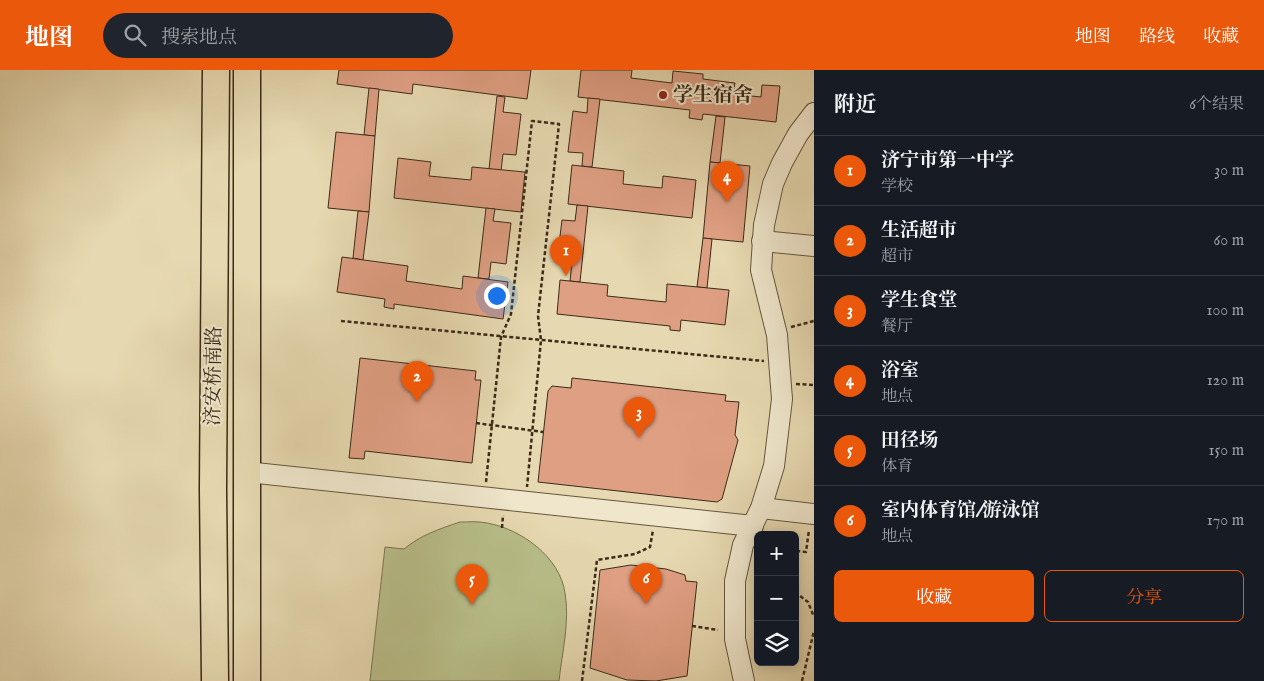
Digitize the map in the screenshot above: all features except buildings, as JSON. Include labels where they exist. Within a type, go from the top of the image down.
[{"type":"main road","name":"济安桥南路","points":[[215,681],[212,489],[216,70]]},
{"type":"main road","name":"济安桥南路","points":[[247,70],[247,681]]},
{"type":"street","points":[[744,681],[737,658],[734,581],[743,545],[757,517],[774,466],[782,399],[776,330],[761,270],[762,241],[773,184],[798,134],[814,113]]},
{"type":"street","points":[[762,241],[814,246]]},
{"type":"street","points":[[247,472],[656,515],[757,517],[813,514]]},
{"type":"path","points":[[484,496],[502,337],[511,314],[532,121],[559,124],[538,316],[541,340],[525,501]]},
{"type":"path","points":[[341,321],[780,362]]},
{"type":"path","points":[[776,330],[814,321]]},
{"type":"path","points":[[476,423],[543,432]]},
{"type":"path","points":[[799,551],[806,552],[813,514]]},
{"type":"path","points":[[582,681],[597,560],[635,554],[650,547],[656,515]]},
{"type":"path","points":[[799,595],[808,602],[814,617]]},
{"type":"path","points":[[692,626],[735,632]]},
{"type":"path","points":[[802,681],[814,631]]},
{"type":"green space","points":[[460,522],[484,522],[513,531],[537,547],[555,568],[562,580],[567,615],[559,681],[370,681],[385,547],[404,549],[424,536]]},
{"type":"place","name":"学生宿舍","points":[[663,95]]},
{"type":"place","name":"浴室","points":[[727,202]]},
{"type":"place","name":"济宁市第一中学","points":[[566,276]]},
{"type":"place","name":"生活超市","points":[[417,402]]},
{"type":"place","name":"学生食堂","points":[[639,438]]},
{"type":"place","name":"室内体育馆/游泳馆","points":[[646,604]]},
{"type":"place","name":"田径场","points":[[472,605]]}]
